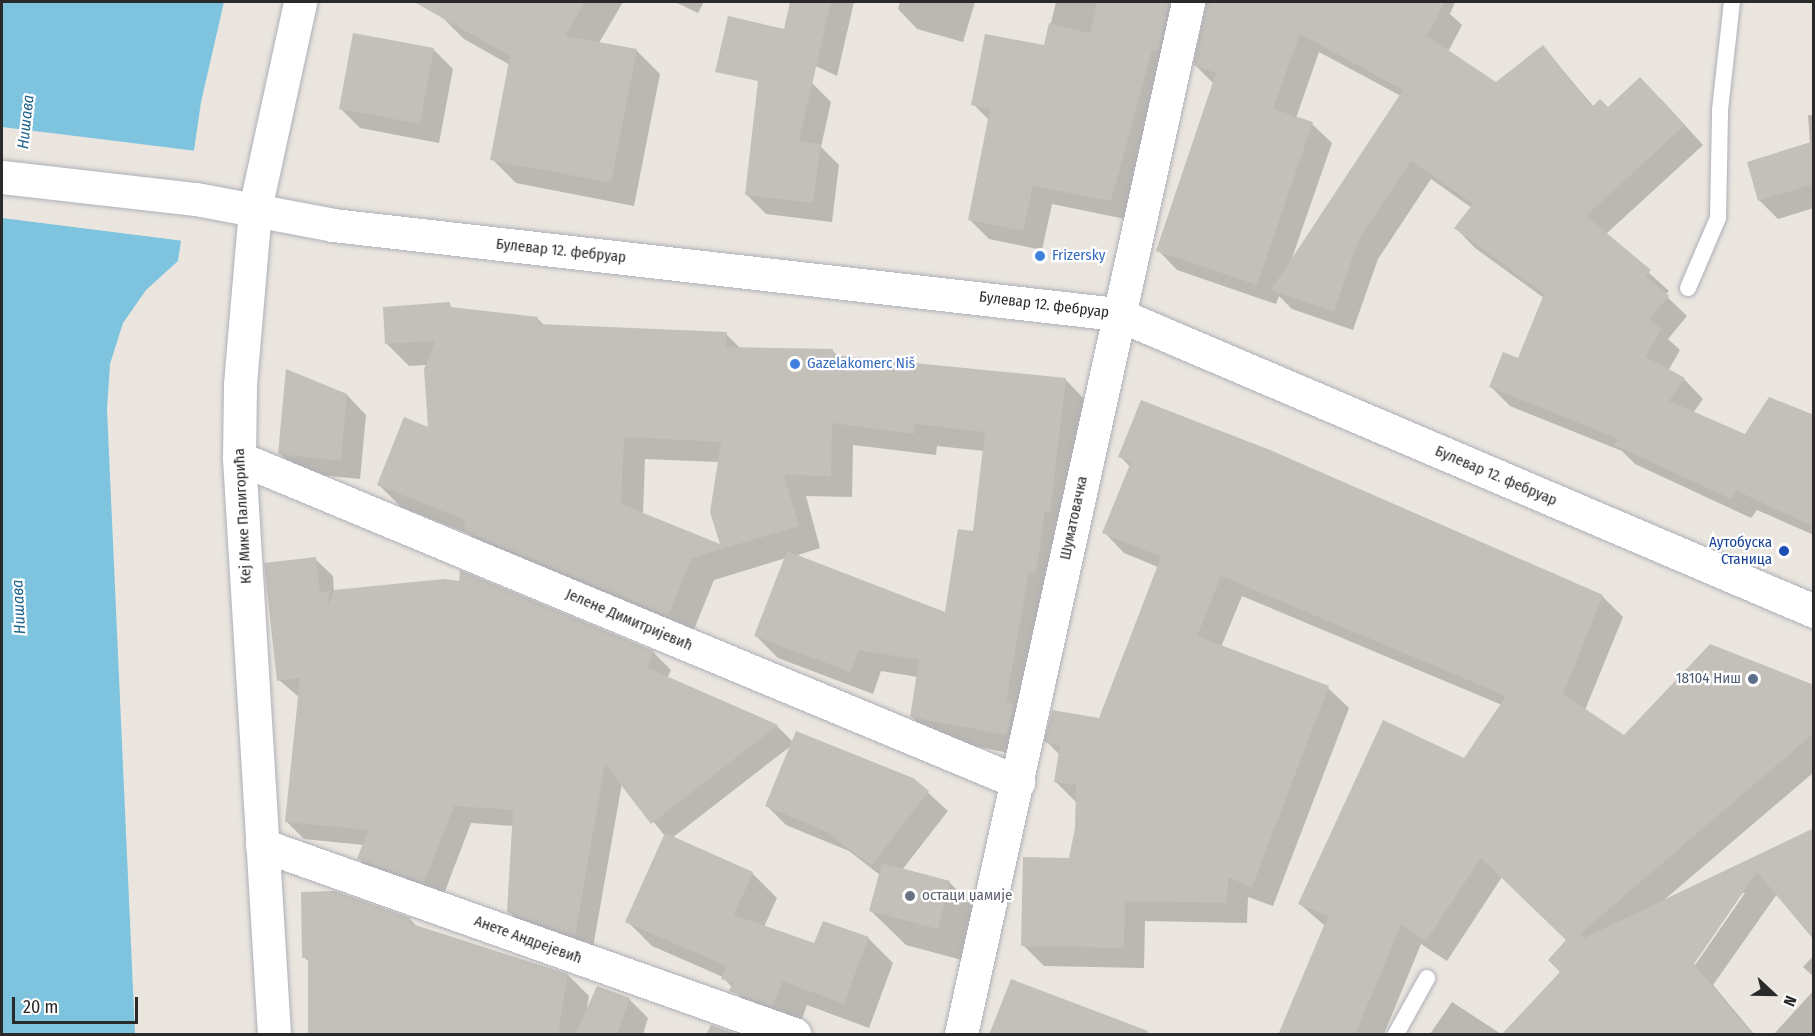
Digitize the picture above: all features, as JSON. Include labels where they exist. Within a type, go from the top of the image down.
[{"type":"street","name":"Кеј Мике Палигорића","points":[[274,1035],[239,458],[240,384],[255,209],[300,2]]},
{"type":"street","name":"Шуматовачка","points":[[961,1035],[1018,782],[1117,314],[1188,2]]},
{"type":"street","name":"Булевар 12. фебруар","points":[[2,177],[196,199],[333,225],[1117,314],[1814,611]]},
{"type":"street","name":"Јелене Димитријевић","points":[[239,458],[1018,782]]},
{"type":"street","name":"Анете Андрејевић","points":[[262,845],[794,1035]]},
{"type":"lane","points":[[1688,288],[1718,218],[1720,110],[1732,2]]},
{"type":"lane","points":[[1396,1035],[1427,978]]},
{"type":"water","name":"Нишава","points":[[2,2],[224,2],[201,102],[178,261],[146,290],[123,323],[110,364],[107,409],[135,1034],[2,1034]]},
{"type":"pier","points":[[2,127],[197,151],[184,241],[2,218]]},
{"type":"building","points":[[414,2],[585,2],[565,36],[637,49],[611,183],[490,160],[510,56]]},
{"type":"building","points":[[790,2],[831,2],[799,141],[821,144],[813,203],[745,195],[758,81],[715,72],[728,16],[784,29]]},
{"type":"building","points":[[1097,2],[1169,2],[1158,52],[1152,50],[1111,201],[1033,186],[1023,231],[968,220],[990,109],[971,105],[985,34],[1044,45],[1049,23],[1090,33]]},
{"type":"building","points":[[1206,2],[1445,2],[1427,36],[1496,82],[1543,45],[1592,107],[1600,99],[1608,107],[1640,77],[1685,125],[1586,216],[1651,270],[1646,276],[1669,296],[1649,319],[1661,329],[1646,357],[1685,378],[1669,401],[1745,434],[1769,397],[1814,415],[1814,527],[1737,491],[1731,499],[1614,445],[1618,439],[1489,387],[1503,352],[1518,358],[1544,294],[1454,228],[1473,204],[1411,161],[1359,239],[1334,312],[1271,290],[1403,90],[1300,34],[1273,109],[1313,122],[1257,285],[1156,251],[1216,73],[1193,65]]},
{"type":"building","points":[[353,33],[434,48],[420,124],[339,109]]},
{"type":"building","points":[[1814,141],[1814,184],[1758,201],[1747,162]]},
{"type":"building","points":[[450,302],[450,307],[538,317],[538,324],[727,332],[726,347],[833,349],[833,355],[1066,378],[1050,513],[1045,511],[1036,573],[1029,572],[1006,702],[1014,704],[1007,735],[910,717],[919,660],[859,650],[850,672],[754,636],[787,551],[945,612],[958,529],[973,531],[985,432],[915,424],[914,434],[832,423],[831,476],[784,475],[799,526],[692,558],[668,616],[464,531],[465,520],[377,485],[404,417],[428,427],[424,369],[435,341],[385,344],[383,307]],"holes":[[[624,437],[721,442],[710,512],[720,544],[621,504]]]},
{"type":"building","points":[[286,369],[347,394],[341,461],[278,454]]},
{"type":"building","points":[[1141,400],[1270,450],[1603,595],[1563,694],[1624,735],[1710,644],[1814,685],[1814,733],[1581,933],[1584,938],[1814,828],[1814,940],[1757,872],[1694,964],[1753,1035],[1501,1035],[1560,972],[1548,960],[1566,940],[1481,858],[1426,941],[1401,925],[1355,1035],[1278,1035],[1328,916],[1298,904],[1383,720],[1464,758],[1506,696],[1221,576],[1197,636],[1329,686],[1252,887],[1228,877],[1227,903],[1125,901],[1124,948],[1021,946],[1023,857],[1069,858],[1075,828],[1076,785],[1054,782],[1060,745],[1044,742],[1052,710],[1099,718],[1161,557],[1102,533],[1131,462],[1118,457]]},
{"type":"building","points":[[316,557],[320,592],[329,591],[328,607],[334,590],[444,579],[459,581],[460,570],[654,651],[648,668],[778,725],[651,824],[605,764],[575,936],[507,912],[513,810],[454,806],[424,883],[357,859],[368,830],[285,822],[300,678],[277,681],[264,563]]},
{"type":"building","points":[[796,731],[913,778],[929,791],[871,866],[827,832],[765,806]]},
{"type":"building","points":[[665,833],[753,872],[734,915],[814,943],[823,921],[869,937],[844,1004],[782,981],[773,1007],[729,991],[733,983],[721,979],[726,966],[625,922]]},
{"type":"building","name":"остаци џамије","points":[[882,863],[950,881],[938,929],[869,911]]},
{"type":"building","points":[[335,891],[411,918],[409,923],[568,974],[558,1035],[308,1035],[308,958],[302,958],[301,892]]},
{"type":"building","points":[[1011,979],[1148,1031],[1147,1035],[989,1035]]},
{"type":"building","points":[[597,986],[630,998],[617,1035],[575,1035]]},
{"type":"building","points":[[711,1025],[739,1035],[706,1035]]},
{"type":"place","name":"Frizersky","points":[[1040,256]]},
{"type":"place","name":"Gazelakomerc Niš","points":[[795,364]]},
{"type":"place","name":"Аутобуска Станица","points":[[1784,551]]},
{"type":"place","name":"18104 Ниш","points":[[1753,679]]},
{"type":"place","name":"остаци џамије","points":[[910,896]]}]
